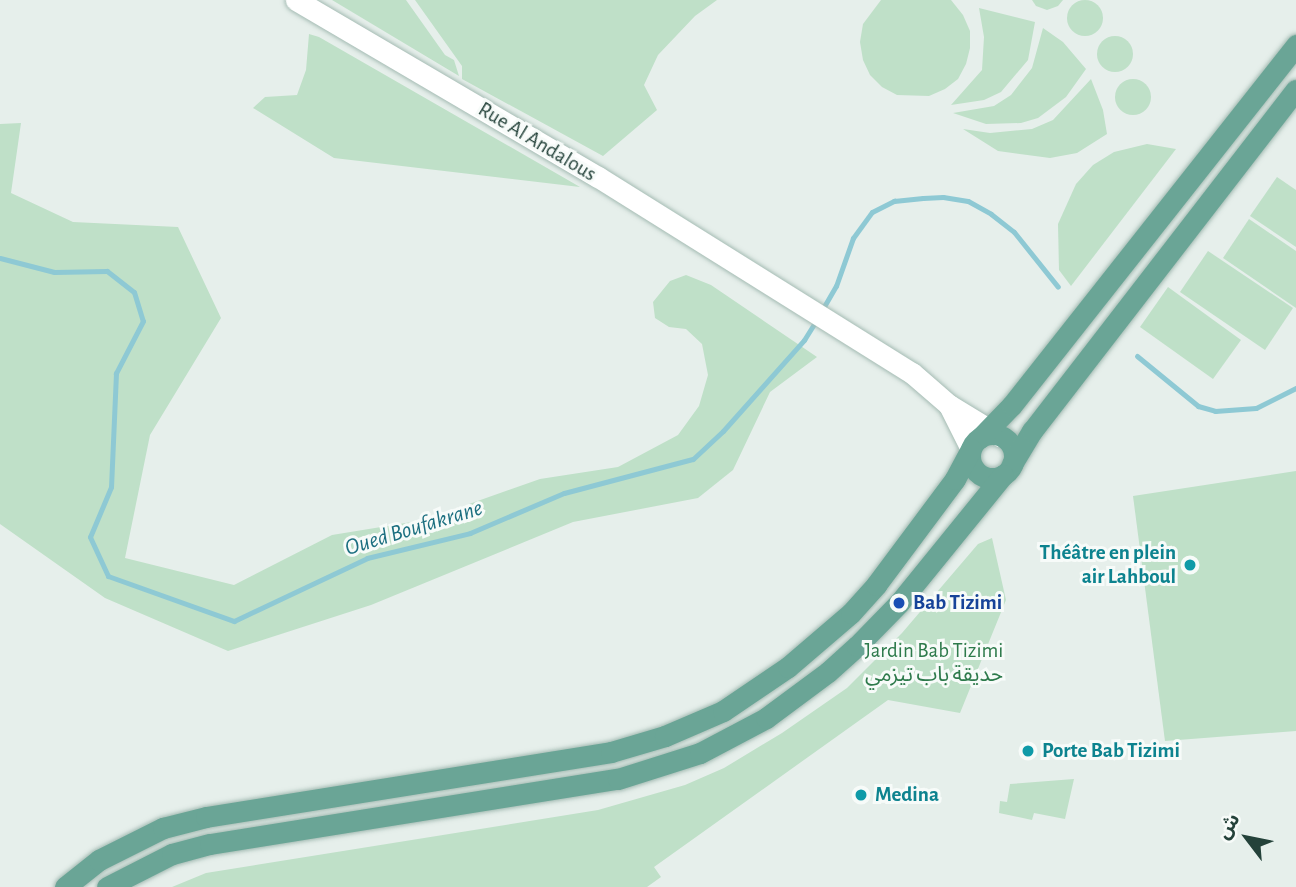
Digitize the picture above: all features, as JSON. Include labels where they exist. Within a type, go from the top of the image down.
[{"type":"main road","points":[[65,887],[99,860],[163,828],[206,817],[611,752],[665,736],[723,711],[788,667],[850,613],[876,585],[985,438],[1296,45]]},
{"type":"main road","points":[[107,887],[172,854],[210,844],[618,779],[700,753],[776,711],[856,646],[899,603],[1008,469],[1032,431],[1296,90]]},
{"type":"main road","points":[[985,438],[972,464],[976,470],[988,477],[1008,469]]},
{"type":"main road","points":[[985,438],[1010,444],[1008,469]]},
{"type":"street","name":"Rue Al Andalous","points":[[296,0],[598,177],[854,336],[912,373],[985,438]]},
{"type":"green space","points":[[332,0],[406,0],[445,55],[454,60],[459,76]]},
{"type":"green space","points":[[415,0],[717,0],[695,16],[658,55],[644,85],[657,110],[603,156],[462,79],[462,66]]},
{"type":"green space","points":[[881,0],[951,0],[963,15],[970,31],[966,64],[958,79],[929,96],[897,95],[882,87],[870,75],[863,60],[860,42],[863,24]]},
{"type":"green space","points":[[1032,0],[1063,0],[1058,6],[1047,10],[1036,6]]},
{"type":"green space","points":[[1085,0],[1098,5],[1103,18],[1098,31],[1085,36],[1072,31],[1067,18],[1072,5]]},
{"type":"green space","points":[[979,8],[1035,22],[1028,60],[1001,92],[984,100],[951,105],[982,70],[984,37]]},
{"type":"green space","points":[[1043,28],[1063,42],[1086,69],[1066,97],[1038,118],[1021,123],[986,124],[953,113],[994,106],[1011,95],[1032,68]]},
{"type":"green space","points":[[309,34],[319,37],[580,187],[334,158],[253,108],[265,97],[297,95],[306,70]]},
{"type":"green space","points":[[1115,36],[1128,41],[1133,54],[1128,67],[1115,72],[1102,67],[1097,54],[1102,41]]},
{"type":"green space","points":[[1091,79],[1103,110],[1107,134],[1077,153],[1050,158],[998,151],[963,129],[990,133],[1032,129],[1053,120]]},
{"type":"green space","points":[[1133,79],[1146,84],[1151,97],[1146,110],[1133,115],[1120,110],[1115,97],[1120,84]]},
{"type":"green space","points":[[21,123],[11,193],[73,222],[178,227],[221,318],[150,435],[125,558],[234,585],[332,535],[424,520],[540,479],[618,467],[678,435],[699,406],[708,375],[702,344],[686,329],[669,327],[655,318],[653,302],[670,281],[686,275],[711,285],[817,357],[770,392],[733,470],[698,498],[573,522],[371,605],[228,651],[105,598],[0,524],[0,124]]},
{"type":"green space","points":[[1147,144],[1176,149],[1071,286],[1059,270],[1058,224],[1076,184],[1093,165],[1114,152]]},
{"type":"green space","points":[[1277,177],[1296,190],[1296,247],[1250,216]]},
{"type":"green space","points":[[1249,219],[1296,251],[1296,308],[1223,258]]},
{"type":"green space","points":[[1208,251],[1293,308],[1265,350],[1180,292]]},
{"type":"green space","points":[[1168,287],[1241,340],[1213,379],[1140,327]]},
{"type":"green space","points":[[1296,471],[1296,731],[1165,741],[1133,496]]},
{"type":"green space","name":"Jardin Bab Tizimi حديقة باب تيزمي","points":[[992,538],[1006,600],[960,713],[888,700],[654,867],[661,877],[647,887],[172,887],[206,873],[598,810],[685,785],[724,768],[782,733],[847,688],[902,633],[978,544]]},
{"type":"green space","points":[[1074,779],[1065,819],[1034,813],[1032,820],[999,813],[1000,801],[1007,802],[1010,784]]},
{"type":"waterway","name":"Oued Boufakrane","points":[[822,310],[836,286],[853,238],[872,212],[894,201],[923,198],[943,197],[968,201],[991,214],[1014,232],[1058,287]]},
{"type":"waterway","name":"Oued Boufakrane","points":[[0,258],[54,272],[107,271],[134,292],[143,321],[116,373],[111,487],[90,537],[108,576],[234,621],[367,558],[470,533],[564,493],[693,459],[723,431],[804,340],[817,319]]},
{"type":"waterway","name":"Oued Boufakrane","points":[[1137,356],[1198,406],[1215,411],[1256,408],[1296,388]]},
{"type":"place","name":"Théâtre en plein air Lahboul","points":[[1190,565]]},
{"type":"place","name":"Bab Tizimi","points":[[899,603]]},
{"type":"place","name":"Porte Bab Tizimi","points":[[1028,751]]},
{"type":"place","name":"Medina","points":[[861,795]]}]
